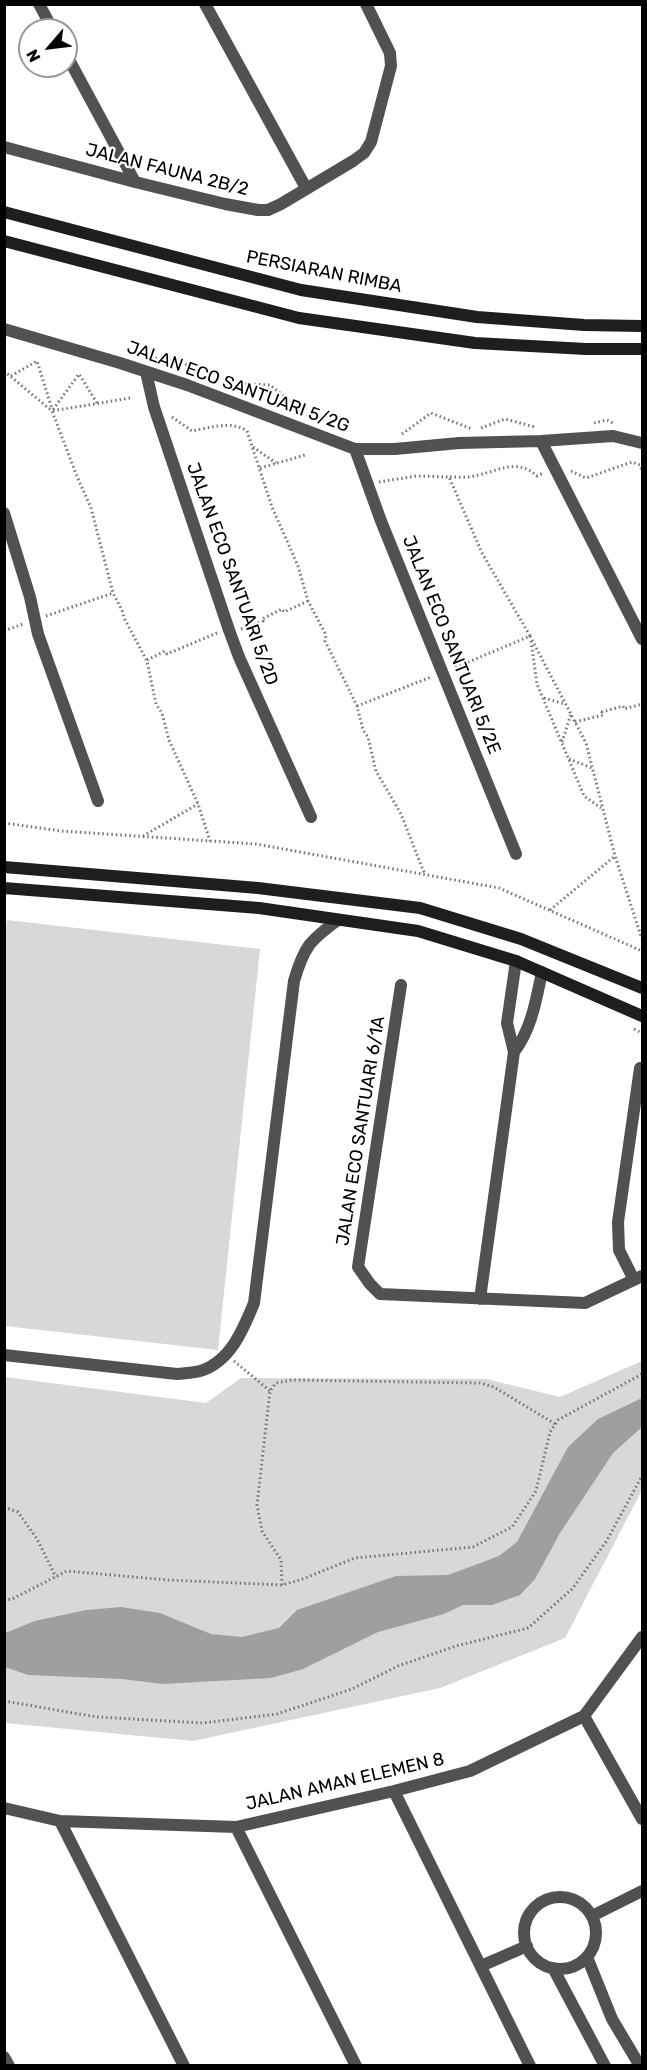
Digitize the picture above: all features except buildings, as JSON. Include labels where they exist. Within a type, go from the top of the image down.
[{"type":"street","points":[[39,4],[47,18]]},
{"type":"street","points":[[205,4],[306,188]]},
{"type":"street","name":"JALAN FAUNA 2B/2","points":[[4,147],[225,204],[268,210],[364,153],[371,142],[391,66],[390,54],[366,4]]},
{"type":"street","points":[[78,76],[135,182]]},
{"type":"street","name":"PERSIARAN RIMBA","points":[[4,212],[301,290],[477,317],[584,326],[642,326]]},
{"type":"street","points":[[4,241],[299,318],[476,343],[586,349],[642,349]]},
{"type":"street","name":"JALAN ECO SANTUARI 5/2G","points":[[4,329],[120,363],[355,449],[395,449],[542,435],[612,436],[642,443]]},
{"type":"street","name":"JALAN ECO SANTUARI 5/2D","points":[[146,372],[156,412],[239,657],[311,817]]},
{"type":"street","points":[[542,435],[554,468],[642,639]]},
{"type":"street","name":"JALAN ECO SANTUARI 5/2E","points":[[355,449],[366,484],[516,854]]},
{"type":"street","points":[[4,513],[38,634],[98,801]]},
{"type":"street","points":[[4,867],[258,888],[420,908],[521,939],[642,988]]},
{"type":"street","points":[[4,888],[259,908],[418,931],[516,961],[642,1016]]},
{"type":"street","points":[[4,1355],[177,1374],[201,1371],[220,1359],[237,1342],[254,1303],[294,981],[302,955],[312,939],[338,920]]},
{"type":"street","points":[[480,1299],[514,1052],[507,1023],[516,961]]},
{"type":"street","points":[[514,1052],[524,1039],[531,1022],[542,972]]},
{"type":"street","name":"JALAN ECO SANTUARI 6/1A","points":[[401,985],[358,1267],[370,1284],[380,1294],[585,1303],[638,1278]]},
{"type":"street","points":[[638,1278],[619,1250],[618,1222],[640,1068]]},
{"type":"street","name":"JALAN AMAN ELEMEN 8","points":[[4,1808],[60,1821],[236,1827],[470,1771],[584,1716],[642,1637]]},
{"type":"street","points":[[584,1716],[642,1819]]},
{"type":"street","points":[[394,1791],[530,2066]]},
{"type":"street","points":[[60,1821],[184,2066]]},
{"type":"street","points":[[236,1827],[356,2066]]},
{"type":"street","points":[[592,1916],[642,1891]]},
{"type":"street","points":[[551,1898],[568,1898],[585,1906],[596,1926],[593,1948],[587,1957],[571,1967],[553,1968],[542,1964],[527,1946],[524,1934],[531,1911],[540,1903],[551,1898]]},
{"type":"street","points":[[481,1966],[527,1946]]},
{"type":"street","points":[[587,1957],[612,2019],[640,2066]]},
{"type":"street","points":[[553,1968],[605,2066]]},
{"type":"street","points":[[4,2057],[9,2066]]},
{"type":"path","points":[[147,357],[181,360],[197,375]]},
{"type":"path","points":[[10,376],[37,361],[52,411],[91,508],[113,593],[147,661],[156,704],[162,713],[169,740],[198,804],[210,841]]},
{"type":"path","points":[[4,371],[52,411],[130,398]]},
{"type":"path","points":[[52,411],[79,374],[97,403]]},
{"type":"path","points":[[216,383],[270,385],[316,420]]},
{"type":"path","points":[[156,412],[163,410],[192,431],[230,425],[240,426],[247,431],[272,507],[298,566],[308,601],[326,635],[325,642],[357,706],[363,730],[368,737],[376,771],[401,814],[425,874]]},
{"type":"path","points":[[398,437],[431,412],[476,430],[506,418],[542,435]]},
{"type":"path","points":[[586,425],[607,420],[616,424]]},
{"type":"path","points":[[252,445],[276,463]]},
{"type":"path","points":[[260,468],[305,454]]},
{"type":"path","points":[[366,484],[416,476],[472,477],[518,465],[537,476],[559,465],[586,478],[632,462],[640,465],[642,470]]},
{"type":"path","points":[[449,477],[482,553],[530,636],[586,743],[615,856],[642,939]]},
{"type":"path","points":[[4,631],[113,593]]},
{"type":"path","points":[[357,706],[530,636]]},
{"type":"path","points":[[530,636],[537,684],[568,758],[584,795],[603,809]]},
{"type":"path","points":[[543,698],[566,704]]},
{"type":"path","points":[[575,722],[603,715],[602,712],[623,706],[624,709],[642,705]]},
{"type":"path","points":[[562,743],[571,714]]},
{"type":"path","points":[[568,758],[592,768]]},
{"type":"path","points":[[143,836],[198,804]]},
{"type":"path","points":[[4,823],[61,831],[256,844],[500,888],[642,951]]},
{"type":"path","points":[[550,910],[615,856]]},
{"type":"path","points":[[225,1354],[270,1391]]},
{"type":"path","points":[[4,1600],[12,1599],[67,1571],[168,1580],[282,1585],[355,1558],[472,1547],[512,1527],[536,1491],[550,1432],[558,1420],[642,1374]]},
{"type":"path","points":[[282,1585],[281,1560],[262,1531],[257,1505],[270,1391],[276,1383],[292,1380],[480,1383],[494,1387],[555,1424]]},
{"type":"path","points":[[4,1701],[97,1717],[203,1723],[277,1714],[352,1689],[398,1666],[456,1646],[528,1628],[572,1589],[606,1542],[642,1476]]},
{"type":"path","points":[[4,1507],[18,1512],[37,1539],[56,1577]]},
{"type":"shaded area","points":[[7,920],[260,949],[218,1350],[5,1326],[4,940]]},
{"type":"shaded area","points":[[642,1361],[642,1490],[565,1638],[440,1688],[193,1741],[5,1723],[5,1377],[206,1403],[241,1378],[486,1379],[560,1397]]},
{"type":"shaded area","points":[[642,1398],[642,1427],[613,1453],[560,1533],[535,1579],[520,1595],[492,1605],[463,1605],[444,1614],[378,1632],[303,1669],[271,1678],[162,1684],[122,1679],[28,1675],[5,1667],[5,1633],[35,1621],[86,1610],[121,1607],[160,1613],[211,1634],[242,1637],[279,1628],[297,1610],[396,1576],[448,1575],[499,1556],[517,1542],[568,1447],[598,1419]]}]
